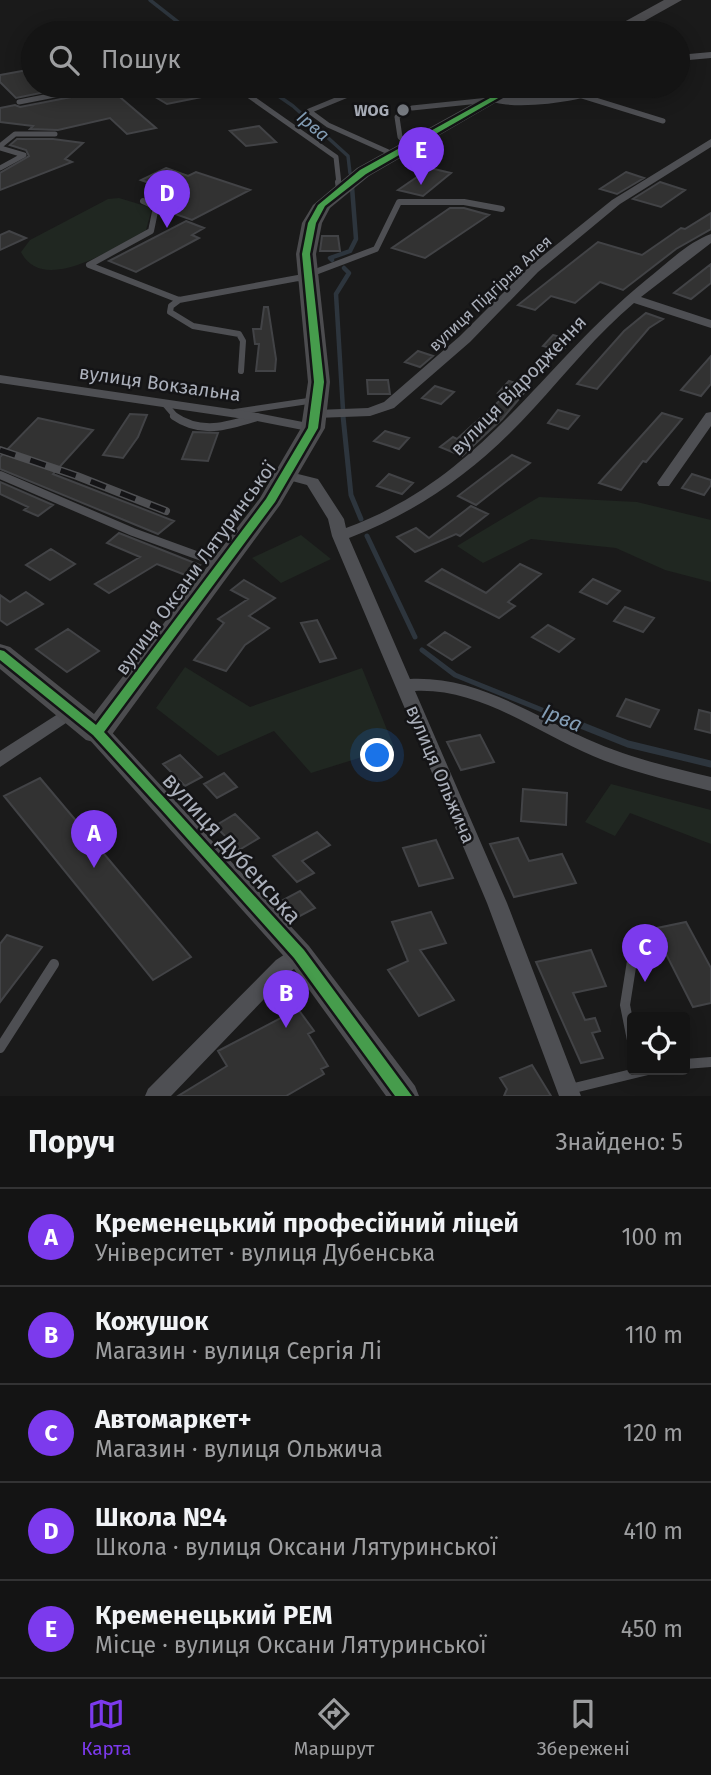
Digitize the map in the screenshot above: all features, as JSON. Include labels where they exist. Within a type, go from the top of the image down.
[{"type":"highway","points":[[635,21],[675,0]]},
{"type":"highway","name":"вулиця Оксани Лятуринської","points":[[97,732],[271,500],[316,414],[319,382],[306,254],[312,223],[322,205],[339,189],[491,99]]},
{"type":"highway","name":"вулиця Дубенська","points":[[0,654],[97,732]]},
{"type":"main road","name":"вулиця Дубенська","points":[[97,732],[299,954],[404,1096]]},
{"type":"street","points":[[690,57],[711,55]]},
{"type":"street","points":[[491,99],[517,103],[563,98]]},
{"type":"street","name":"вулиця Підгірна Алея","points":[[316,414],[370,412],[389,405],[465,339],[534,270],[617,202],[711,142]]},
{"type":"street","name":"вулиця Відродження","points":[[340,536],[378,524],[429,496],[480,456],[584,345],[664,272],[711,238]]},
{"type":"street","points":[[633,299],[711,324]]},
{"type":"street","name":"вулиця Вокзальна","points":[[0,379],[257,417],[316,414]]},
{"type":"street","points":[[664,483],[711,416]]},
{"type":"street","name":"вулиця Ольжича","points":[[286,475],[313,482],[336,519],[340,536],[497,904],[569,1093]]},
{"type":"street","points":[[404,685],[428,682],[478,695],[600,752],[640,766],[711,784]]},
{"type":"street","points":[[0,760],[72,711]]},
{"type":"street","points":[[156,1096],[283,966],[299,954]]},
{"type":"lane","points":[[19,102],[40,98]]},
{"type":"lane","points":[[252,98],[336,157],[339,189]]},
{"type":"lane","points":[[341,98],[309,111],[347,134],[402,151],[397,117],[402,114]]},
{"type":"lane","points":[[589,98],[663,121]]},
{"type":"lane","points":[[412,108],[491,99]]},
{"type":"lane","points":[[0,147],[15,134],[55,134]]},
{"type":"lane","points":[[0,147],[24,155],[0,168]]},
{"type":"lane","points":[[143,201],[156,207],[151,231],[89,265],[179,300]]},
{"type":"lane","points":[[241,371],[243,341],[239,334],[192,328],[178,321],[170,312],[171,306],[179,300],[308,277],[376,249],[399,202],[464,202],[502,209]]},
{"type":"lane","points":[[164,403],[169,415],[192,425],[223,428],[257,417]]},
{"type":"lane","points":[[228,413],[260,410],[316,414]]},
{"type":"lane","points":[[0,475],[133,532],[223,564]]},
{"type":"lane","points":[[627,1014],[625,1004],[632,961]]},
{"type":"lane","points":[[0,1048],[54,964]]},
{"type":"lane","points":[[690,1064],[711,1062]]},
{"type":"lane","points":[[569,1093],[627,1075]]},
{"type":"shaded area","points":[[119,198],[152,208],[146,230],[82,264],[63,269],[46,270],[32,265],[21,252],[30,240],[108,199]]},
{"type":"shaded area","points":[[539,497],[637,502],[711,520],[711,582],[665,570],[616,548],[531,539],[483,563],[457,546]]},
{"type":"shaded area","points":[[301,535],[331,559],[281,583],[252,558]]},
{"type":"shaded area","points":[[185,667],[250,707],[362,668],[394,747],[311,773],[274,731],[218,756],[156,708]]},
{"type":"shaded area","points":[[611,784],[711,810],[711,844],[630,813],[615,836],[585,822]]},
{"type":"building","points":[[21,71],[21,97],[16,98],[0,82],[0,75]]},
{"type":"building","points":[[66,98],[121,98],[156,128],[127,134],[110,118],[58,130],[30,129],[33,126],[0,122],[0,108],[15,105],[20,107]]},
{"type":"building","points":[[157,98],[197,98],[167,104]]},
{"type":"building","points":[[259,126],[276,142],[246,146],[230,131]]},
{"type":"building","points":[[17,139],[53,139],[83,143],[65,159],[72,162],[0,190],[0,173],[29,156],[26,150],[10,145]]},
{"type":"building","points":[[166,168],[188,176],[196,172],[250,190],[192,220],[164,210],[188,197],[141,180]]},
{"type":"building","points":[[430,168],[451,173],[423,196],[398,190]]},
{"type":"building","points":[[626,172],[644,178],[617,194],[600,189]]},
{"type":"building","points":[[660,182],[685,190],[661,207],[633,199]]},
{"type":"building","points":[[450,208],[464,208],[489,215],[425,258],[392,248]]},
{"type":"building","points":[[711,213],[711,229],[676,249],[623,290],[600,282],[575,303],[551,296],[535,310],[518,305],[598,242],[642,255],[681,228],[685,229]]},
{"type":"building","points":[[186,221],[204,228],[192,235],[199,238],[136,272],[109,261]]},
{"type":"building","points":[[9,231],[26,238],[0,250],[0,235]]},
{"type":"building","points":[[322,236],[338,236],[340,251],[320,251]]},
{"type":"building","points":[[711,264],[711,283],[691,299],[674,293]]},
{"type":"building","points":[[264,307],[268,307],[276,359],[275,371],[256,371],[259,344],[255,344],[253,329],[261,329]]},
{"type":"building","points":[[646,313],[663,319],[649,328],[597,389],[577,384],[624,331]]},
{"type":"building","points":[[553,335],[572,340],[562,351],[543,346]]},
{"type":"building","points":[[418,351],[433,356],[420,367],[405,362]]},
{"type":"building","points":[[711,356],[711,384],[701,396],[681,390]]},
{"type":"building","points":[[367,380],[388,380],[390,394],[368,394]]},
{"type":"building","points":[[509,381],[519,384],[522,381],[529,387],[502,419],[462,456],[440,447],[453,437],[457,439],[506,395],[498,393]]},
{"type":"building","points":[[435,386],[454,392],[441,404],[422,398]]},
{"type":"building","points":[[558,410],[579,416],[568,429],[548,423]]},
{"type":"building","points":[[662,413],[682,419],[646,462],[643,461],[621,490],[599,483]]},
{"type":"building","points":[[130,414],[147,415],[138,437],[123,458],[103,455]]},
{"type":"building","points":[[38,418],[93,430],[53,474],[174,521],[158,534],[0,469],[0,457]]},
{"type":"building","points":[[385,431],[409,438],[399,449],[374,441]]},
{"type":"building","points":[[193,432],[218,433],[208,461],[182,459]]},
{"type":"building","points":[[512,455],[530,463],[476,505],[458,496]]},
{"type":"building","points":[[389,474],[413,483],[402,494],[377,486]]},
{"type":"building","points":[[692,474],[711,480],[711,485],[704,495],[682,488]]},
{"type":"building","points":[[0,482],[53,505],[38,516],[24,510],[28,507],[0,494]]},
{"type":"building","points":[[471,506],[488,514],[460,536],[456,534],[415,552],[397,537],[416,528],[429,538]]},
{"type":"building","points":[[119,533],[200,565],[188,576],[157,564],[109,593],[95,584],[140,557],[107,543]]},
{"type":"building","points":[[51,549],[75,564],[50,580],[26,565]]},
{"type":"building","points":[[520,564],[541,574],[508,602],[515,606],[499,618],[426,581],[442,569],[486,593]]},
{"type":"building","points":[[593,579],[620,591],[607,604],[580,592]]},
{"type":"building","points":[[244,580],[275,598],[249,616],[269,628],[245,645],[226,671],[194,660],[224,623],[218,619],[248,599],[231,590]]},
{"type":"building","points":[[26,592],[43,604],[7,625],[0,620],[0,595],[10,602]]},
{"type":"building","points":[[625,607],[654,618],[643,632],[614,621]]},
{"type":"building","points":[[317,620],[336,658],[320,662],[301,623]]},
{"type":"building","points":[[548,625],[574,639],[559,652],[532,637]]},
{"type":"building","points":[[68,629],[99,651],[67,672],[36,649]]},
{"type":"building","points":[[445,632],[470,647],[452,660],[428,645]]},
{"type":"building","points":[[626,699],[659,710],[650,727],[617,716]]},
{"type":"building","points":[[699,710],[711,713],[711,733],[695,729]]},
{"type":"building","points":[[480,735],[494,762],[461,770],[447,742]]},
{"type":"building","points":[[180,755],[202,777],[185,786],[163,764]]},
{"type":"building","points":[[224,773],[237,787],[217,798],[204,784]]},
{"type":"building","points":[[40,778],[191,957],[153,980],[4,796]]},
{"type":"building","points":[[523,789],[567,793],[566,825],[521,821]]},
{"type":"building","points":[[235,814],[259,838],[239,850],[215,826]]},
{"type":"building","points":[[317,832],[330,845],[302,861],[314,873],[297,882],[273,856]]},
{"type":"building","points":[[518,838],[529,861],[562,854],[576,883],[514,897],[490,844]]},
{"type":"building","points":[[436,840],[453,878],[419,886],[403,848]]},
{"type":"building","points":[[300,891],[315,908],[298,917],[283,900]]},
{"type":"building","points":[[431,912],[446,943],[420,950],[454,1000],[419,1016],[388,970],[408,961],[392,922]]},
{"type":"building","points":[[686,922],[711,968],[711,1003],[693,1007],[663,948],[642,952],[633,933]]},
{"type":"building","points":[[7,935],[42,947],[0,1002],[0,944]]},
{"type":"building","points":[[591,950],[606,986],[573,993],[585,1020],[595,1018],[600,1031],[592,1033],[603,1058],[581,1063],[536,962]]},
{"type":"building","points":[[298,1009],[314,1031],[308,1034],[328,1066],[321,1069],[324,1074],[286,1096],[178,1096],[227,1066],[218,1051]]},
{"type":"building","points":[[532,1065],[551,1096],[504,1096],[507,1089],[500,1078]]},
{"type":"waterway","name":"Ірва","points":[[150,0],[177,21]]},
{"type":"waterway","name":"Ірва","points":[[281,98],[348,156],[350,173]]},
{"type":"waterway","name":"Ірва","points":[[332,260],[330,258],[350,251],[356,239],[352,187]]},
{"type":"waterway","name":"Ірва","points":[[343,410],[336,294],[349,273],[344,268]]},
{"type":"waterway","name":"Ірва","points":[[343,416],[351,495],[361,519]]},
{"type":"waterway","name":"Ірва","points":[[367,536],[415,637]]},
{"type":"waterway","name":"Ірва","points":[[422,650],[455,675],[557,716]]},
{"type":"waterway","name":"Ірва","points":[[553,714],[628,744],[711,764]]},
{"type":"railway","points":[[0,450],[77,476],[166,511]]},
{"type":"cycle path","points":[[97,732],[271,500],[313,428],[319,382],[306,254],[312,223],[322,205],[363,172],[495,98]]},
{"type":"cycle path","points":[[0,654],[97,732],[165,805],[299,954],[404,1096]]},
{"type":"place","name":"WOG","points":[[403,110]]},
{"type":"place","name":"Кременецький РЕМ","points":[[421,185]]},
{"type":"place","name":"Школа №4","points":[[167,228]]},
{"type":"place","name":"Кременецький професійний ліцей","points":[[94,868]]},
{"type":"place","name":"Автомаркет+","points":[[645,982]]},
{"type":"place","name":"Кожушок","points":[[286,1028]]}]
